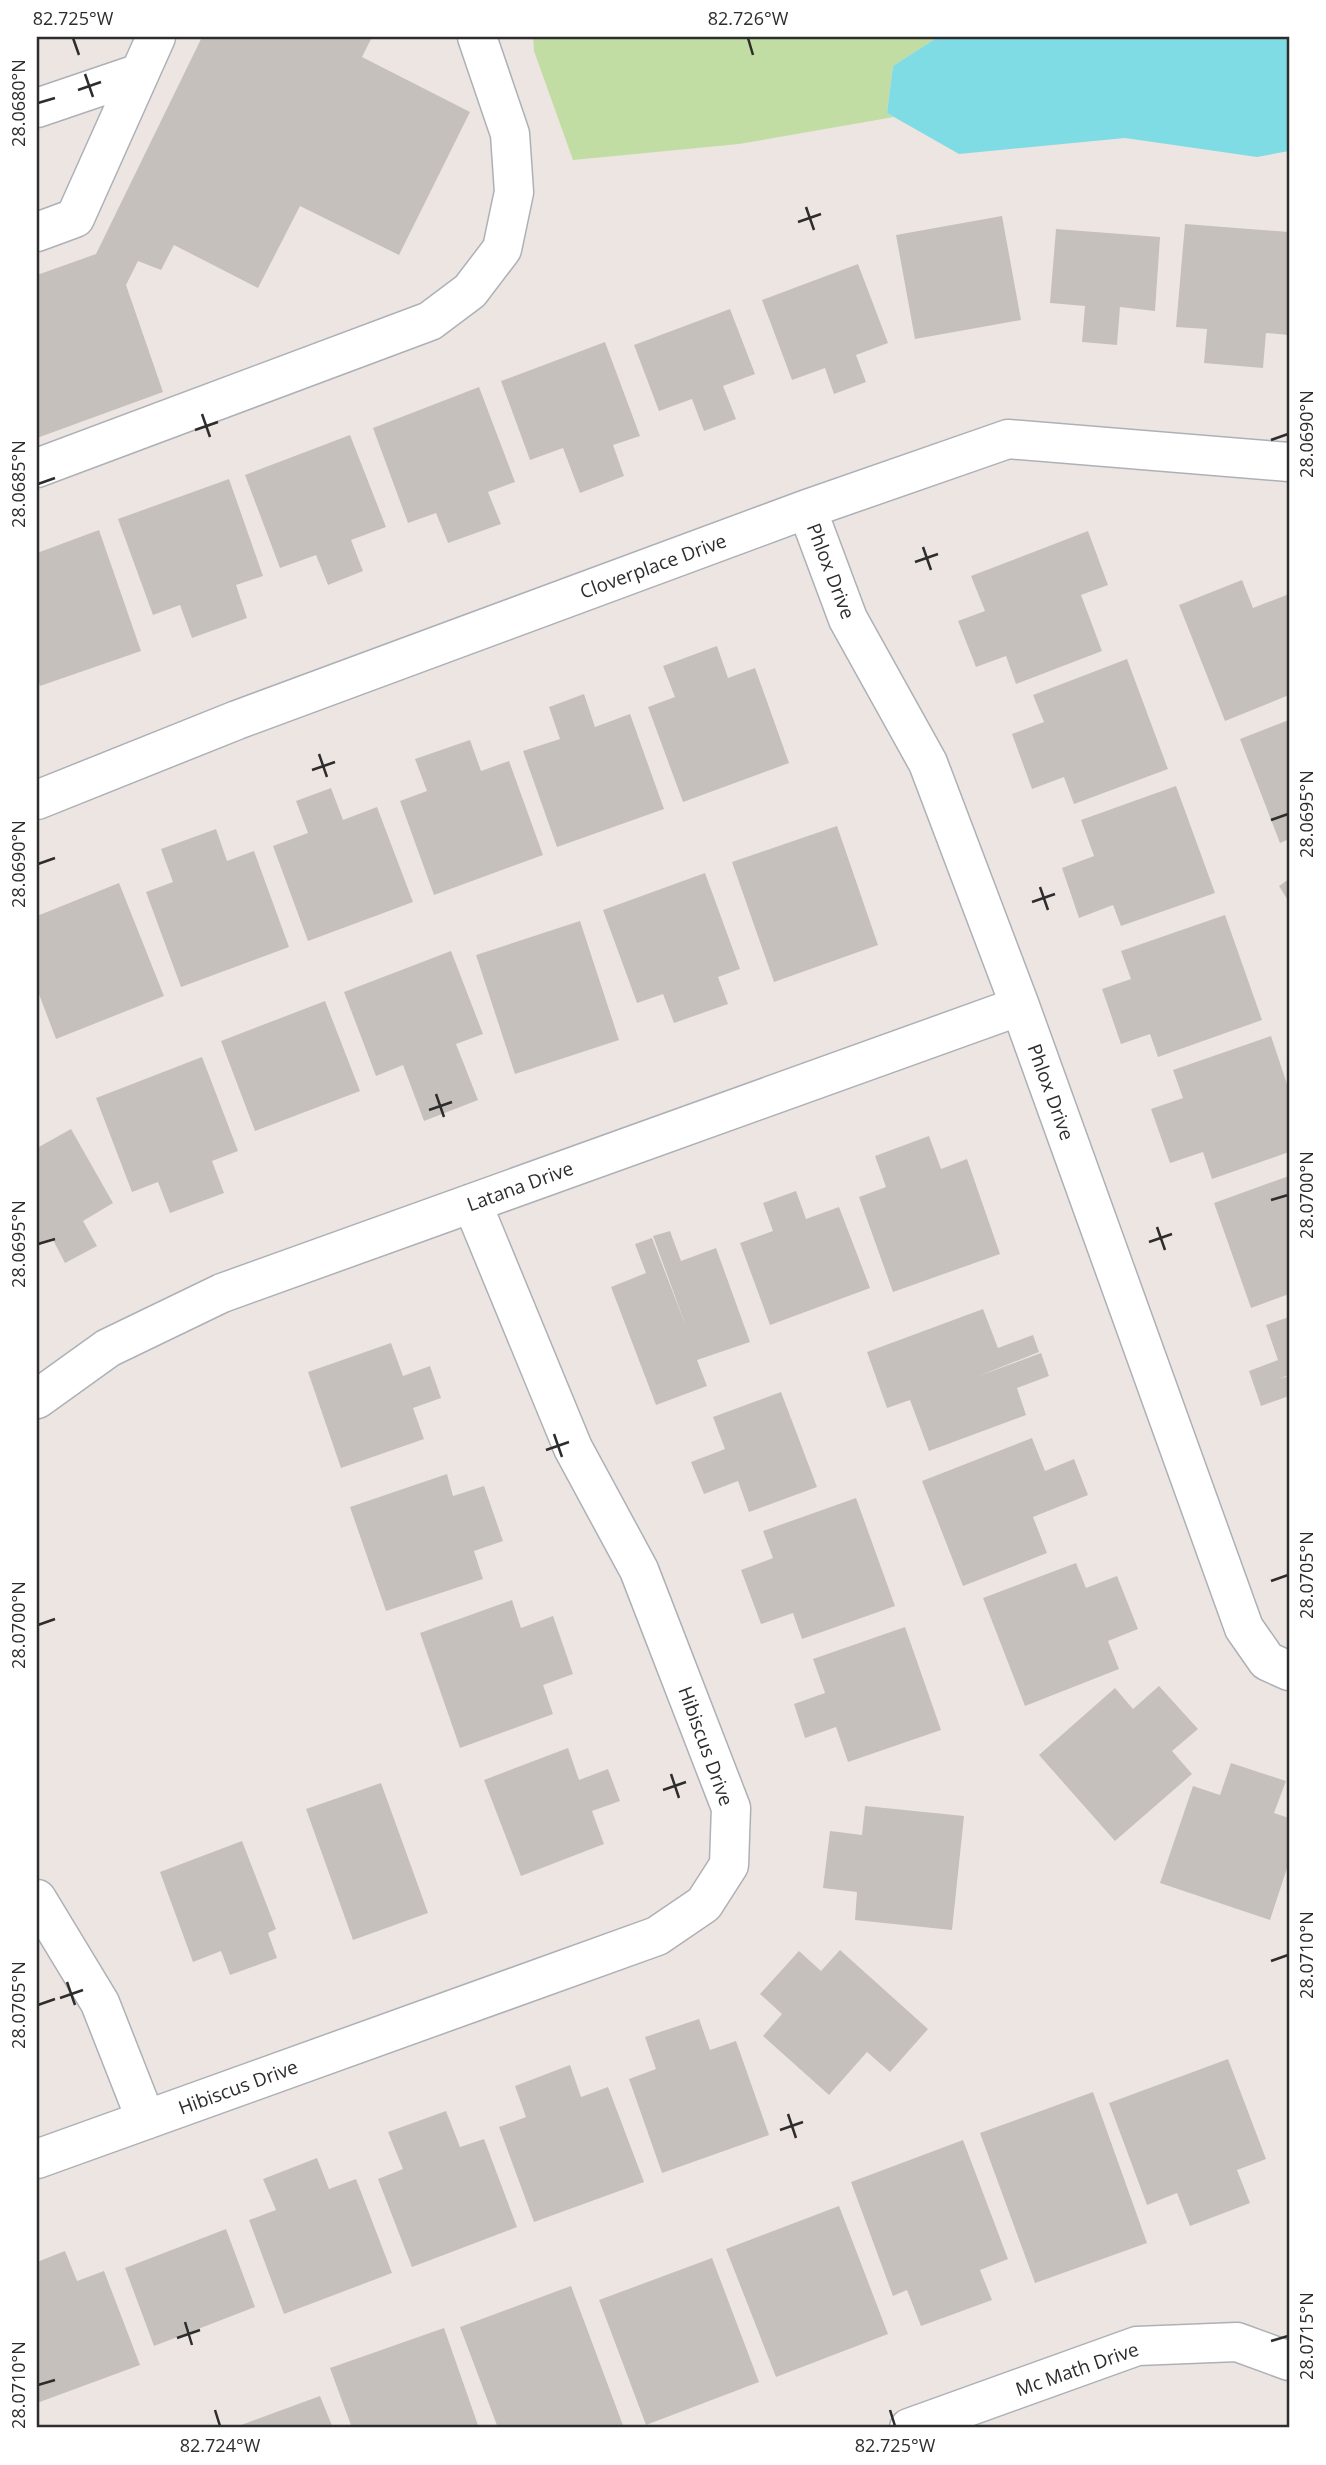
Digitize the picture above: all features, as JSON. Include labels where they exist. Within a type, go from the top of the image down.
[{"type":"street","points":[[37,232],[75,218],[156,37]]},
{"type":"street","points":[[37,468],[430,321],[470,291],[502,249],[514,192],[510,134],[477,37]]},
{"type":"street","points":[[37,108],[140,73]]},
{"type":"street","name":"Cloverplace Drive","points":[[37,800],[237,720],[807,509],[1008,439],[1289,462]]},
{"type":"street","name":"Phlox Drive","points":[[807,509],[848,619],[928,763],[1020,1006],[1244,1628],[1267,1661],[1289,1671]]},
{"type":"street","name":"Latana Drive","points":[[37,1399],[108,1348],[222,1293],[1020,1006]]},
{"type":"street","name":"Hibiscus Drive","points":[[37,2159],[657,1936],[704,1904],[729,1865],[731,1808],[639,1570],[573,1448],[472,1203]]},
{"type":"street","points":[[37,1899],[100,2003],[146,2120]]},
{"type":"street","name":"Mc Math Drive","points":[[909,2428],[1138,2346],[1237,2343],[1289,2361]]},
{"type":"green space","points":[[533,37],[938,37],[893,66],[887,113],[894,117],[739,144],[573,160],[534,51]]},
{"type":"water","points":[[938,37],[1289,37],[1289,151],[1257,157],[1125,138],[959,154],[887,113],[893,66]]},
{"type":"building","points":[[202,37],[372,37],[362,57],[470,112],[399,255],[300,206],[258,288],[174,245],[161,270],[138,261],[126,285],[163,392],[37,438],[37,275],[96,254]]},
{"type":"building","points":[[1002,216],[1021,320],[915,339],[896,235]]},
{"type":"building","points":[[1185,224],[1289,232],[1289,335],[1266,333],[1263,368],[1204,363],[1207,329],[1176,327]]},
{"type":"building","points":[[1056,229],[1160,237],[1155,311],[1120,307],[1117,345],[1082,342],[1085,306],[1050,303]]},
{"type":"building","points":[[858,264],[888,343],[856,355],[866,382],[834,394],[825,368],[792,380],[762,300]]},
{"type":"building","points":[[730,309],[755,374],[723,386],[736,419],[704,431],[692,399],[659,411],[634,345]]},
{"type":"building","points":[[605,342],[640,436],[613,445],[624,476],[580,493],[563,448],[530,460],[501,381]]},
{"type":"building","points":[[479,387],[515,482],[488,492],[501,524],[448,543],[436,513],[408,523],[373,428]]},
{"type":"building","points":[[350,435],[386,527],[351,540],[363,571],[328,585],[316,555],[280,568],[245,475]]},
{"type":"building","points":[[229,479],[263,576],[236,585],[247,618],[192,638],[180,605],[153,615],[118,519]]},
{"type":"building","points":[[99,530],[141,651],[40,686],[37,676],[37,553]]},
{"type":"building","points":[[1088,531],[1108,585],[1081,595],[1102,651],[1016,684],[1006,656],[976,667],[958,621],[985,611],[971,576]]},
{"type":"building","points":[[1242,580],[1253,608],[1289,594],[1289,695],[1225,721],[1179,605]]},
{"type":"building","points":[[717,646],[728,678],[755,668],[789,763],[683,802],[648,707],[675,697],[663,666]]},
{"type":"building","points":[[1127,659],[1168,769],[1074,804],[1064,777],[1032,789],[1012,734],[1044,722],[1033,695]]},
{"type":"building","points":[[584,694],[595,727],[630,714],[664,809],[557,847],[523,751],[560,739],[549,707]]},
{"type":"building","points":[[1289,720],[1289,839],[1280,843],[1240,739]]},
{"type":"building","points":[[470,740],[481,771],[509,761],[543,855],[434,895],[400,801],[427,791],[415,759]]},
{"type":"building","points":[[1176,786],[1215,893],[1121,926],[1113,905],[1079,918],[1062,868],[1094,856],[1081,820]]},
{"type":"building","points":[[331,788],[343,820],[377,807],[413,902],[308,941],[273,846],[308,833],[296,801]]},
{"type":"building","points":[[837,826],[878,945],[774,982],[732,862]]},
{"type":"building","points":[[216,829],[227,861],[254,851],[289,947],[181,987],[146,892],[173,882],[161,849]]},
{"type":"building","points":[[705,873],[740,969],[718,977],[728,1004],[674,1023],[663,994],[637,1003],[603,910]]},
{"type":"building","points":[[1289,879],[1289,902],[1279,886]]},
{"type":"building","points":[[119,883],[164,996],[56,1039],[37,989],[37,916]]},
{"type":"building","points":[[1225,915],[1262,1020],[1158,1057],[1150,1034],[1121,1044],[1102,989],[1131,979],[1121,951]]},
{"type":"building","points":[[580,921],[619,1040],[515,1074],[476,955]]},
{"type":"building","points":[[451,951],[483,1034],[456,1044],[478,1100],[424,1121],[403,1065],[376,1076],[344,992]]},
{"type":"building","points":[[325,1001],[360,1091],[255,1131],[221,1041]]},
{"type":"building","points":[[1271,1036],[1289,1090],[1289,1152],[1212,1179],[1203,1152],[1170,1163],[1151,1109],[1183,1098],[1173,1070]]},
{"type":"building","points":[[202,1057],[238,1151],[212,1161],[224,1193],[170,1213],[158,1182],[132,1192],[96,1098]]},
{"type":"building","points":[[71,1129],[113,1203],[83,1221],[97,1246],[65,1263],[52,1238],[37,1247],[37,1148]]},
{"type":"building","points":[[929,1136],[941,1169],[967,1159],[1000,1254],[893,1292],[859,1197],[886,1187],[875,1156]]},
{"type":"building","points":[[1289,1176],[1289,1294],[1251,1308],[1214,1203]]},
{"type":"building","points":[[796,1191],[806,1219],[839,1207],[870,1288],[770,1325],[740,1243],[773,1231],[763,1203]]},
{"type":"building","points":[[670,1231],[681,1261],[716,1248],[750,1342],[697,1360],[707,1386],[656,1405],[611,1287],[646,1273],[635,1244],[652,1238],[687,1329],[653,1236]]},
{"type":"building","points":[[983,1309],[998,1348],[1033,1335],[1039,1352],[976,1377],[1041,1353],[1049,1376],[1017,1388],[1026,1415],[929,1451],[910,1400],[887,1408],[867,1352]]},
{"type":"building","points":[[1289,1317],[1289,1375],[1278,1379],[1289,1376],[1289,1396],[1261,1406],[1249,1371],[1278,1360],[1266,1325]]},
{"type":"building","points":[[391,1343],[403,1376],[430,1366],[441,1398],[413,1408],[424,1439],[341,1468],[308,1372]]},
{"type":"building","points":[[781,1392],[817,1487],[749,1512],[738,1481],[704,1494],[691,1462],[725,1449],[713,1417]]},
{"type":"building","points":[[1032,1438],[1045,1471],[1074,1459],[1088,1495],[1033,1517],[1047,1553],[963,1586],[922,1481]]},
{"type":"building","points":[[447,1474],[453,1496],[484,1486],[503,1541],[474,1551],[483,1579],[386,1611],[350,1507]]},
{"type":"building","points":[[856,1498],[895,1606],[802,1639],[793,1613],[761,1624],[741,1570],[773,1558],[763,1531]]},
{"type":"building","points":[[1076,1563],[1086,1588],[1117,1576],[1138,1629],[1108,1641],[1119,1669],[1025,1706],[983,1598]]},
{"type":"building","points":[[512,1600],[521,1628],[553,1616],[573,1674],[543,1685],[553,1714],[460,1748],[420,1633]]},
{"type":"building","points":[[905,1627],[941,1730],[848,1762],[836,1727],[805,1738],[794,1704],[825,1693],[813,1659]]},
{"type":"building","points":[[1159,1686],[1198,1729],[1172,1751],[1192,1774],[1115,1841],[1039,1755],[1115,1688],[1133,1709]]},
{"type":"building","points":[[568,1748],[579,1780],[608,1769],[620,1801],[592,1811],[604,1844],[521,1876],[484,1780]]},
{"type":"building","points":[[1231,1763],[1286,1781],[1274,1813],[1289,1818],[1289,1862],[1270,1920],[1160,1883],[1193,1786],[1220,1795]]},
{"type":"building","points":[[381,1783],[428,1913],[353,1940],[306,1809]]},
{"type":"building","points":[[865,1806],[964,1816],[952,1930],[855,1920],[857,1892],[823,1888],[830,1831],[862,1835]]},
{"type":"building","points":[[242,1841],[276,1929],[268,1933],[277,1958],[230,1975],[221,1951],[193,1962],[160,1872]]},
{"type":"building","points":[[840,1950],[928,2029],[890,2072],[867,2052],[829,2095],[763,2036],[782,2014],[760,1994],[799,1951],[821,1971]]},
{"type":"building","points":[[699,2019],[710,2050],[736,2041],[769,2135],[662,2173],[629,2079],[656,2069],[645,2037]]},
{"type":"building","points":[[1228,2059],[1266,2159],[1237,2170],[1250,2203],[1190,2226],[1177,2193],[1147,2205],[1109,2103]]},
{"type":"building","points":[[570,2065],[581,2097],[608,2087],[644,2182],[534,2222],[499,2127],[526,2117],[515,2086]]},
{"type":"building","points":[[1093,2092],[1147,2243],[1035,2283],[980,2133]]},
{"type":"building","points":[[446,2111],[460,2147],[484,2139],[517,2227],[412,2267],[378,2179],[403,2169],[388,2132]]},
{"type":"building","points":[[963,2140],[1008,2259],[980,2270],[992,2300],[921,2326],[907,2290],[893,2296],[851,2182]]},
{"type":"building","points":[[317,2158],[329,2189],[356,2179],[392,2273],[284,2314],[249,2220],[276,2210],[263,2179]]},
{"type":"building","points":[[839,2206],[888,2334],[776,2377],[726,2249]]},
{"type":"building","points":[[226,2229],[255,2307],[154,2346],[125,2268]]},
{"type":"building","points":[[65,2251],[77,2281],[104,2271],[140,2365],[37,2403],[37,2262]]},
{"type":"building","points":[[712,2258],[759,2382],[646,2425],[599,2300]]},
{"type":"building","points":[[571,2286],[624,2428],[498,2428],[460,2327]]},
{"type":"building","points":[[444,2328],[479,2428],[352,2428],[330,2368]]},
{"type":"building","points":[[320,2396],[333,2428],[233,2428]]}]
